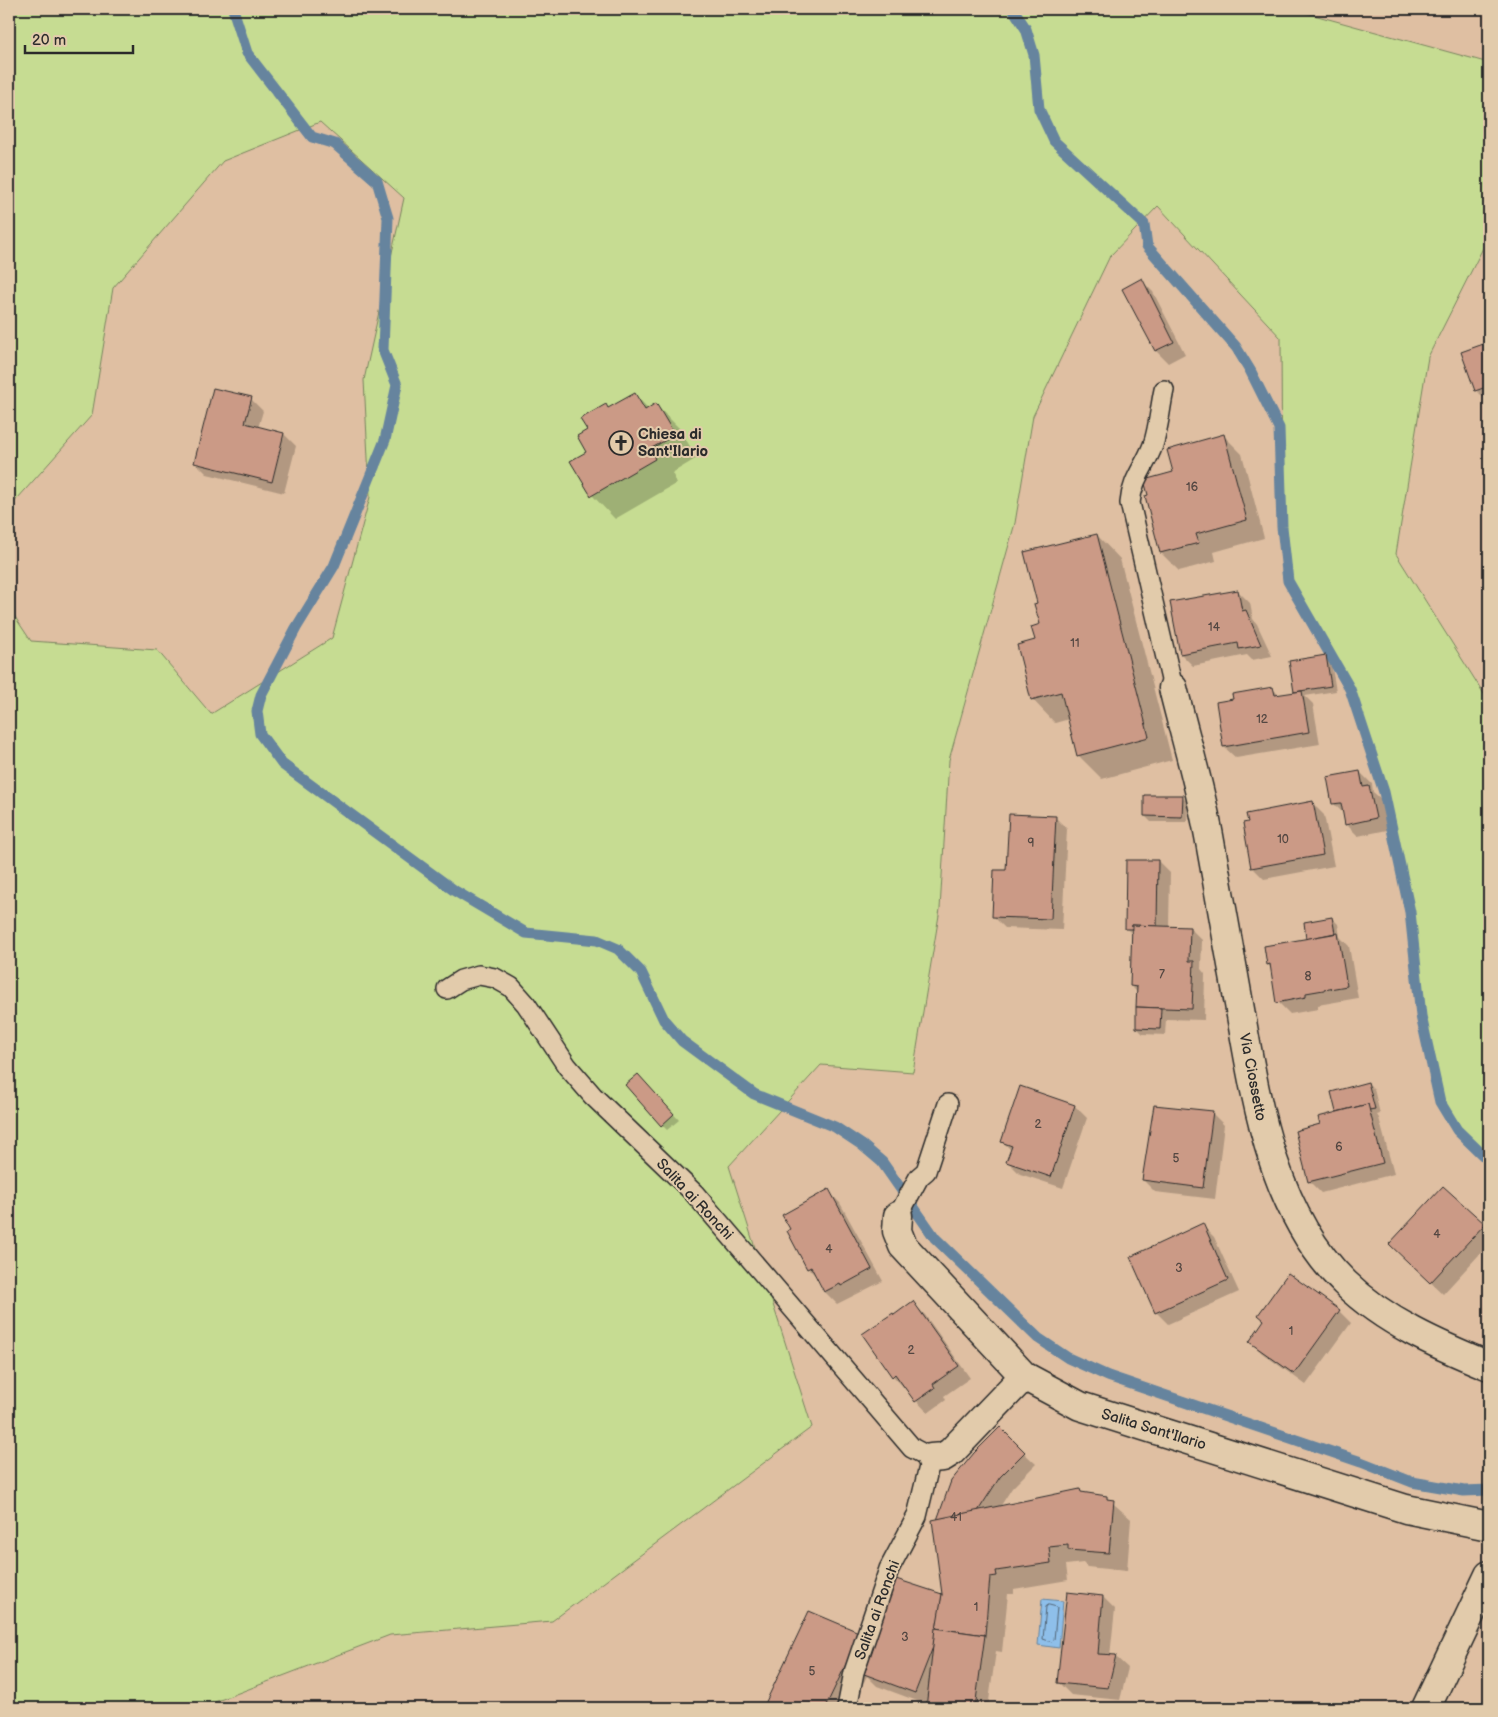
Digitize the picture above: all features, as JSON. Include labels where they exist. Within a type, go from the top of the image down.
[{"type":"street","name":"Via Ciossetto","points":[[1173,688],[1208,832],[1254,1091],[1268,1151],[1284,1189],[1306,1231],[1325,1260],[1344,1283],[1370,1305],[1415,1333],[1489,1366]]},
{"type":"street","name":"Salita Sant'Ilario","points":[[898,1216],[897,1231],[903,1246],[1024,1376],[1080,1406],[1406,1509],[1489,1526]]},
{"type":"street","points":[[931,1458],[943,1457],[951,1452],[1024,1376]]},
{"type":"street","points":[[1426,1708],[1489,1575]]},
{"type":"lane","points":[[1164,390],[1154,442],[1146,462],[1132,487],[1130,503],[1173,688]]},
{"type":"lane","name":"Salita ai Ronchi","points":[[447,989],[461,980],[480,975],[495,978],[511,987],[526,1004],[567,1066],[593,1096],[694,1193],[912,1448],[931,1458],[918,1516],[890,1569],[854,1672],[847,1708]]},
{"type":"lane","points":[[898,1216],[922,1174],[948,1104]]},
{"type":"green space","points":[[9,9],[1292,9],[1489,63],[1489,236],[1428,357],[1396,554],[1489,702],[1489,1161],[1457,1130],[1440,1102],[1421,1016],[1410,911],[1384,792],[1350,689],[1288,581],[1282,527],[1281,338],[1158,206],[1110,256],[1033,416],[1015,523],[949,760],[940,909],[913,1072],[821,1065],[729,1166],[812,1427],[552,1621],[390,1635],[199,1708],[9,1708],[9,608],[31,641],[157,650],[211,714],[332,638],[370,497],[364,380],[404,198],[320,122],[223,161],[113,288],[92,415],[9,508]]},
{"type":"water","points":[[1042,1599],[1063,1601],[1059,1648],[1038,1645]]},
{"type":"building","points":[[1142,278],[1174,342],[1155,351],[1122,289]]},
{"type":"building","points":[[1489,342],[1489,386],[1475,391],[1461,352]]},
{"type":"building","points":[[213,388],[252,397],[245,423],[284,433],[272,482],[194,463]]},
{"type":"building","name":"Chiesa di Sant'Ilario","points":[[635,393],[645,410],[656,403],[675,435],[650,449],[655,459],[591,496],[570,461],[586,452],[577,436],[587,430],[580,419],[606,404],[608,408]]},
{"type":"building","points":[[1224,434],[1247,520],[1196,534],[1199,543],[1160,553],[1145,496],[1148,495],[1144,480],[1173,472],[1167,450]]},
{"type":"building","points":[[1097,534],[1149,737],[1077,756],[1061,692],[1031,700],[1017,645],[1035,640],[1031,627],[1040,624],[1034,604],[1037,603],[1024,552]]},
{"type":"building","points":[[1238,590],[1242,611],[1246,610],[1261,645],[1239,649],[1238,643],[1180,654],[1170,602]]},
{"type":"building","points":[[1326,655],[1331,686],[1294,692],[1289,661]]},
{"type":"building","points":[[1273,687],[1275,695],[1302,691],[1309,732],[1223,747],[1216,702],[1233,699],[1232,694]]},
{"type":"building","points":[[1360,771],[1363,787],[1369,786],[1376,818],[1345,825],[1341,803],[1332,804],[1327,777]]},
{"type":"building","points":[[1144,795],[1183,795],[1182,817],[1144,816]]},
{"type":"building","points":[[1313,801],[1323,855],[1251,868],[1243,823],[1248,822],[1246,814]]},
{"type":"building","points":[[1009,814],[1056,816],[1051,919],[992,917],[994,870],[1006,870]]},
{"type":"building","points":[[1126,860],[1158,860],[1157,926],[1132,925],[1132,929],[1125,929]]},
{"type":"building","points":[[1332,917],[1335,933],[1306,939],[1304,922]]},
{"type":"building","points":[[1132,925],[1190,927],[1189,961],[1194,961],[1192,1009],[1136,1007],[1137,987],[1130,986]]},
{"type":"building","points":[[1338,933],[1347,986],[1306,993],[1306,997],[1276,1003],[1270,964],[1267,965],[1264,946]]},
{"type":"building","points":[[1136,1007],[1161,1008],[1160,1029],[1136,1028]]},
{"type":"building","points":[[638,1074],[674,1114],[661,1126],[625,1085]]},
{"type":"building","points":[[1368,1082],[1375,1109],[1369,1110],[1368,1104],[1336,1112],[1331,1092]]},
{"type":"building","points":[[1020,1086],[1075,1105],[1051,1177],[1006,1162],[1012,1146],[1001,1142]]},
{"type":"building","points":[[1368,1104],[1383,1163],[1308,1182],[1295,1131],[1320,1124],[1318,1117]]},
{"type":"building","points":[[1154,1105],[1213,1111],[1203,1188],[1142,1180]]},
{"type":"building","points":[[1443,1186],[1485,1224],[1430,1283],[1389,1244]]},
{"type":"building","points":[[829,1189],[872,1269],[841,1286],[840,1284],[824,1292],[811,1267],[807,1269],[787,1231],[790,1229],[782,1215]]},
{"type":"building","points":[[1203,1223],[1228,1280],[1155,1313],[1130,1257]]},
{"type":"building","points":[[1288,1273],[1340,1310],[1294,1374],[1249,1342],[1264,1320],[1258,1315]]},
{"type":"building","points":[[913,1301],[959,1366],[933,1384],[935,1388],[915,1402],[895,1374],[892,1377],[862,1334]]},
{"type":"building","points":[[1000,1427],[1025,1452],[1000,1477],[978,1511],[937,1520],[951,1481],[974,1453]]},
{"type":"building","points":[[1080,1489],[1081,1492],[1107,1496],[1107,1499],[1114,1500],[1109,1553],[1068,1550],[1068,1545],[1049,1547],[1051,1563],[996,1571],[997,1576],[990,1577],[985,1635],[935,1628],[942,1594],[932,1520]]},
{"type":"building","points":[[896,1579],[942,1594],[933,1647],[915,1693],[864,1674]]},
{"type":"building","points":[[1067,1592],[1103,1596],[1098,1654],[1116,1655],[1108,1688],[1057,1683]]},
{"type":"building","points":[[809,1611],[861,1633],[825,1708],[763,1708]]},
{"type":"building","points":[[935,1628],[985,1635],[975,1708],[926,1708]]},
{"type":"waterway","points":[[233,9],[247,53],[312,137],[335,144],[377,181],[388,218],[383,350],[397,385],[385,440],[334,566],[296,628],[261,695],[257,711],[260,734],[282,764],[455,891],[526,933],[597,940],[618,949],[641,972],[664,1020],[682,1041],[754,1094],[835,1127],[862,1145],[882,1162],[935,1238],[1038,1338],[1068,1358],[1108,1376],[1361,1462],[1412,1482],[1464,1491],[1489,1490]]},
{"type":"waterway","points":[[1013,9],[1026,29],[1034,55],[1039,109],[1054,141],[1144,224],[1147,246],[1236,347],[1250,370],[1279,428],[1282,527],[1288,581],[1350,689],[1384,792],[1410,912],[1421,1016],[1440,1102],[1457,1130],[1489,1161]]},
{"type":"place","name":"Chiesa di Sant'Ilario","points":[[621,443]]}]
